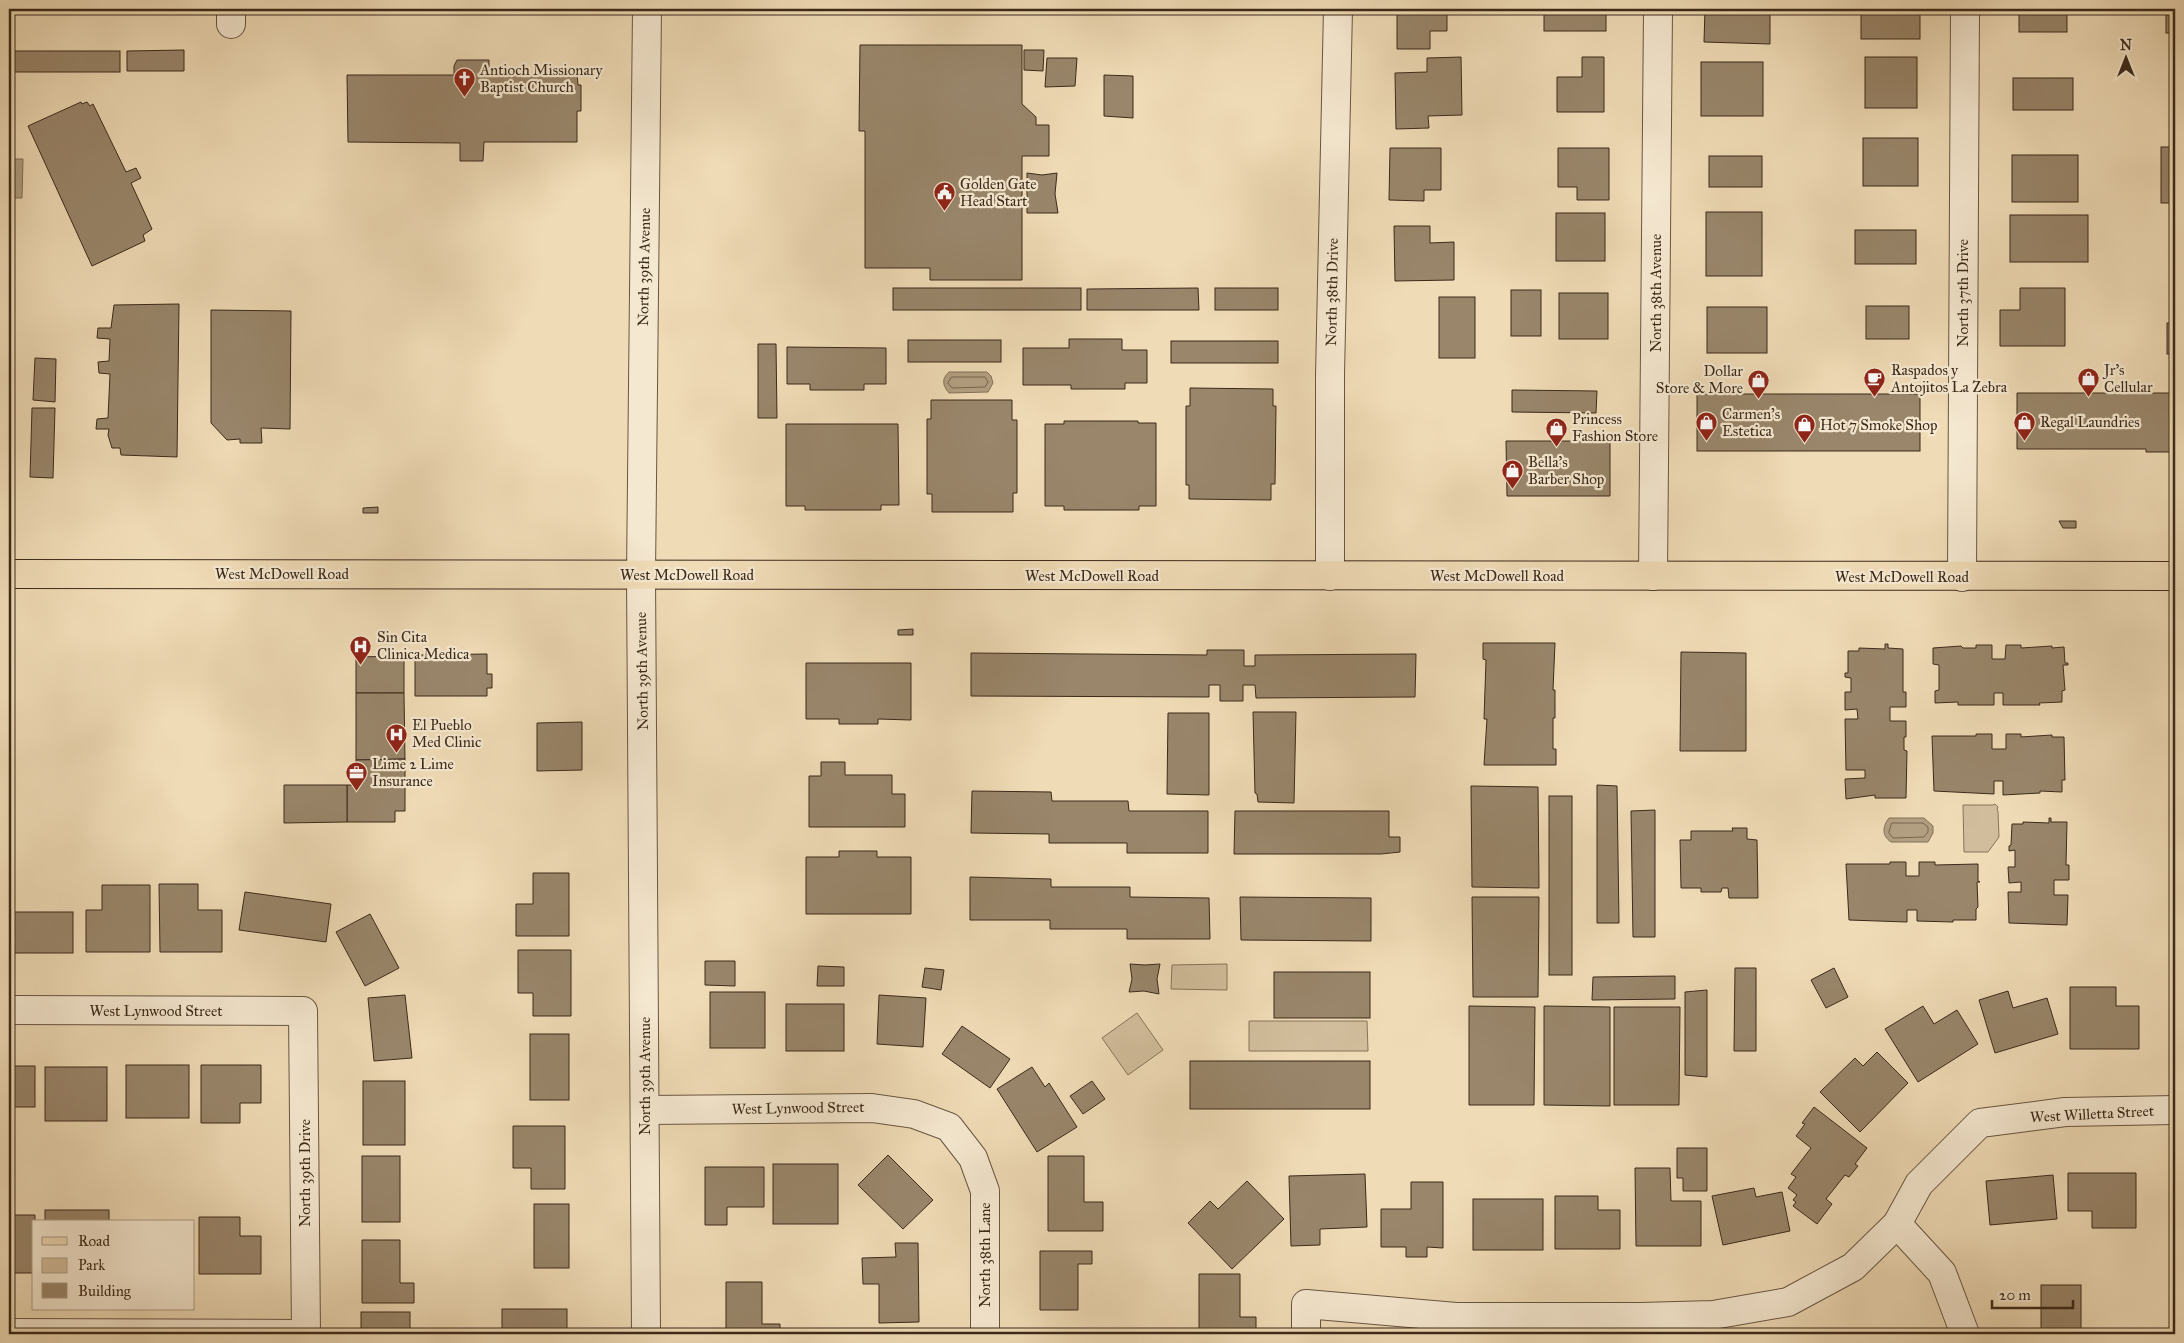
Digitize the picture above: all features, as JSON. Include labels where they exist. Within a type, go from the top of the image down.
[{"type":"main road","name":"West McDowell Road","points":[[9,574],[2175,576]]},
{"type":"street","name":"North 39th Avenue","points":[[646,1334],[641,575],[647,9]]},
{"type":"street","name":"North 38th Drive","points":[[1330,576],[1330,375],[1338,9]]},
{"type":"street","name":"North 38th Avenue","points":[[1653,576],[1658,9]]},
{"type":"street","name":"North 37th Drive","points":[[1962,577],[1965,9]]},
{"type":"street","name":"West Lynwood Street","points":[[9,1010],[303,1011]]},
{"type":"street","name":"North 39th Drive","points":[[303,1011],[306,1334]]},
{"type":"street","name":"West Lynwood Street","points":[[645,1110],[872,1108],[914,1114],[948,1127]]},
{"type":"street","name":"West Willetta Street","points":[[1306,1334],[1306,1304],[1456,1318],[1640,1326],[1788,1302],[1853,1267],[1897,1224],[1919,1184],[1980,1124],[2065,1112],[2175,1110]]},
{"type":"street","name":"North 38th Lane","points":[[948,1127],[973,1158],[986,1191],[986,1334]]},
{"type":"street","points":[[1897,1224],[1942,1272],[1965,1334]]},
{"type":"street","points":[[9,1333],[306,1334]]},
{"type":"green space","points":[[1995,804],[1998,807],[1999,837],[1988,852],[1964,852],[1963,805]]},
{"type":"green space","points":[[1227,964],[1227,990],[1171,989],[1172,965]]},
{"type":"green space","points":[[1137,1013],[1163,1050],[1128,1075],[1102,1038]]},
{"type":"green space","points":[[1249,1021],[1367,1021],[1368,1051],[1249,1051]]},
{"type":"water","points":[[9,159],[23,159],[22,198],[9,198]]},
{"type":"water","points":[[949,372],[987,372],[991,376],[993,383],[988,392],[949,393],[945,388],[944,382]]},
{"type":"water","points":[[1889,818],[1924,818],[1933,826],[1933,833],[1928,842],[1891,842],[1886,837],[1884,831]]},
{"type":"building","points":[[1397,9],[1447,9],[1447,31],[1430,31],[1430,49],[1397,49]]},
{"type":"building","points":[[1544,9],[1606,9],[1606,31],[1544,31]]},
{"type":"building","points":[[1705,9],[1770,9],[1770,44],[1704,42]]},
{"type":"building","points":[[1861,9],[1920,9],[1920,39],[1861,39]]},
{"type":"building","points":[[2019,9],[2067,9],[2067,32],[2019,32]]},
{"type":"building","points":[[2166,9],[2175,9],[2175,33],[2166,33]]},
{"type":"building","name":"Golden Gate Head Start","points":[[860,45],[1022,45],[1022,104],[1036,117],[1036,125],[1049,125],[1049,156],[1022,156],[1022,280],[930,280],[930,268],[865,268],[865,131],[859,131]]},
{"type":"building","points":[[184,50],[184,71],[127,71],[127,51]]},
{"type":"building","points":[[1024,50],[1044,50],[1043,71],[1024,70]]},
{"type":"building","points":[[9,51],[120,51],[120,72],[9,72]]},
{"type":"building","points":[[1461,57],[1462,115],[1428,116],[1429,128],[1396,129],[1395,73],[1427,72],[1427,58]]},
{"type":"building","points":[[1582,57],[1604,57],[1604,112],[1557,112],[1557,77],[1582,77]]},
{"type":"building","points":[[1865,57],[1917,57],[1917,108],[1865,108]]},
{"type":"building","points":[[1047,58],[1077,58],[1075,86],[1045,87]]},
{"type":"building","name":"Antioch Missionary Baptist Church","points":[[457,60],[489,60],[489,76],[577,75],[578,85],[581,85],[581,111],[577,111],[577,142],[484,142],[483,161],[460,161],[460,143],[348,142],[347,75],[454,75],[454,66]]},
{"type":"building","points":[[1701,62],[1763,62],[1763,116],[1701,116]]},
{"type":"building","points":[[1104,75],[1133,76],[1133,118],[1104,116]]},
{"type":"building","points":[[2013,78],[2073,78],[2073,110],[2013,110]]},
{"type":"building","points":[[2170,78],[2175,78],[2175,110],[2170,110]]},
{"type":"building","points":[[81,102],[82,104],[87,102],[90,106],[93,104],[126,172],[136,168],[141,178],[131,183],[152,229],[143,235],[145,241],[92,266],[28,126]]},
{"type":"building","points":[[1863,138],[1918,138],[1918,186],[1863,186]]},
{"type":"building","points":[[9,139],[13,139],[13,155],[9,155]]},
{"type":"building","points":[[2161,147],[2175,147],[2175,203],[2161,203]]},
{"type":"building","points":[[1390,148],[1441,148],[1441,190],[1424,190],[1424,201],[1389,200]]},
{"type":"building","points":[[1558,148],[1609,148],[1609,200],[1577,200],[1577,187],[1558,187]]},
{"type":"building","points":[[2012,155],[2078,155],[2078,202],[2012,202]]},
{"type":"building","points":[[1709,156],[1762,156],[1762,187],[1709,187]]},
{"type":"building","points":[[1027,173],[1042,175],[1057,173],[1055,194],[1058,213],[1027,213]]},
{"type":"building","points":[[1706,212],[1762,212],[1762,276],[1706,276]]},
{"type":"building","points":[[1556,213],[1605,213],[1605,261],[1556,261]]},
{"type":"building","points":[[2010,215],[2088,215],[2088,262],[2010,262]]},
{"type":"building","points":[[1394,226],[1430,226],[1430,243],[1454,242],[1454,280],[1395,281]]},
{"type":"building","points":[[1855,230],[1916,230],[1916,264],[1855,264]]},
{"type":"building","points":[[9,281],[11,281],[11,321],[9,321]]},
{"type":"building","points":[[893,288],[1081,288],[1081,310],[893,310]]},
{"type":"building","points":[[1198,288],[1199,310],[1087,310],[1087,289]]},
{"type":"building","points":[[1215,288],[1278,288],[1278,310],[1215,310]]},
{"type":"building","points":[[2020,288],[2065,288],[2065,346],[2000,346],[2000,310],[2020,310]]},
{"type":"building","points":[[1511,290],[1541,290],[1541,336],[1511,336]]},
{"type":"building","points":[[1559,293],[1608,293],[1608,339],[1559,339]]},
{"type":"building","points":[[1439,297],[1475,297],[1475,358],[1439,358]]},
{"type":"building","points":[[179,304],[177,457],[121,455],[120,448],[112,448],[108,435],[109,429],[96,429],[97,419],[108,418],[110,374],[99,373],[98,362],[109,361],[110,339],[97,338],[98,328],[111,328],[114,305]]},
{"type":"building","points":[[1866,306],[1909,306],[1909,339],[1866,339]]},
{"type":"building","points":[[1707,307],[1767,307],[1767,353],[1707,353]]},
{"type":"building","points":[[211,310],[291,311],[290,429],[261,428],[262,443],[240,443],[240,439],[227,440],[211,423]]},
{"type":"building","points":[[2167,323],[2175,323],[2175,354],[2167,354]]},
{"type":"building","points":[[1069,339],[1122,339],[1122,350],[1147,350],[1147,383],[1125,383],[1125,389],[1071,389],[1071,385],[1023,385],[1023,348],[1069,348]]},
{"type":"building","points":[[908,340],[1001,340],[1001,362],[908,362]]},
{"type":"building","points":[[1171,341],[1278,341],[1278,363],[1171,363]]},
{"type":"building","points":[[758,344],[776,344],[777,418],[758,418]]},
{"type":"building","points":[[787,347],[886,348],[886,384],[864,384],[864,390],[810,390],[810,384],[787,384]]},
{"type":"building","points":[[35,358],[56,359],[55,402],[33,400]]},
{"type":"building","points":[[1190,388],[1273,389],[1273,406],[1276,406],[1275,484],[1271,484],[1271,500],[1189,499],[1189,485],[1186,485],[1186,406],[1190,406]]},
{"type":"building","points":[[1512,390],[1597,391],[1596,413],[1512,412]]},
{"type":"building","points":[[2017,393],[2175,393],[2175,452],[2146,452],[2146,449],[2017,449]]},
{"type":"building","points":[[1697,394],[1920,394],[1920,451],[1697,451]]},
{"type":"building","points":[[931,400],[1012,400],[1012,420],[1017,420],[1017,493],[1013,493],[1013,512],[932,512],[932,494],[927,494],[927,419],[931,419]]},
{"type":"building","points":[[32,408],[55,408],[53,478],[30,477]]},
{"type":"building","points":[[1064,421],[1138,421],[1138,423],[1156,423],[1156,506],[1139,506],[1139,510],[1064,510],[1064,506],[1045,506],[1045,424],[1064,424]]},
{"type":"building","points":[[786,424],[898,424],[899,505],[881,505],[881,510],[805,510],[805,506],[786,506]]},
{"type":"building","points":[[1506,441],[1610,441],[1610,496],[1507,496]]},
{"type":"building","points":[[378,507],[378,513],[363,513],[363,508]]},
{"type":"building","points":[[2059,521],[2076,521],[2076,528],[2063,528]]},
{"type":"building","points":[[913,629],[913,635],[898,635],[898,630]]},
{"type":"building","points":[[1483,643],[1555,643],[1553,749],[1556,749],[1556,765],[1484,765],[1487,719],[1484,719],[1486,660],[1483,659]]},
{"type":"building","points":[[1885,644],[1888,644],[1888,648],[1903,649],[1903,692],[1906,692],[1906,707],[1890,707],[1890,721],[1906,721],[1904,750],[1907,751],[1906,798],[1875,798],[1875,795],[1846,799],[1845,779],[1865,778],[1865,770],[1846,770],[1845,719],[1858,719],[1857,709],[1845,710],[1845,692],[1851,692],[1851,678],[1845,677],[1845,673],[1848,673],[1848,651],[1859,651],[1859,648],[1885,649]]},
{"type":"building","points":[[1976,645],[1992,645],[1992,659],[2005,659],[2006,645],[2021,645],[2021,648],[2064,647],[2065,663],[2068,663],[2068,665],[2063,665],[2065,690],[2062,691],[2062,702],[2039,703],[2040,705],[2003,705],[2003,693],[1994,693],[1994,705],[1958,705],[1958,702],[1935,703],[1935,691],[1939,690],[1939,665],[1933,664],[1933,648],[1961,646],[1963,648],[1976,648]]},
{"type":"building","points":[[1207,650],[1244,650],[1244,666],[1255,666],[1255,655],[1416,654],[1415,697],[1256,698],[1255,685],[1243,685],[1243,701],[1220,701],[1220,685],[1209,685],[1209,697],[971,696],[971,653],[1207,655]]},
{"type":"building","points":[[1681,652],[1746,653],[1746,751],[1680,751]]},
{"type":"building","points":[[487,654],[487,674],[492,674],[492,688],[487,688],[487,696],[415,696],[415,655]]},
{"type":"building","points":[[404,656],[404,693],[356,693],[356,657]]},
{"type":"building","points":[[806,663],[911,663],[911,720],[878,719],[878,724],[839,724],[839,719],[806,719]]},
{"type":"building","points":[[356,693],[404,693],[405,759],[356,760]]},
{"type":"building","points":[[1253,712],[1296,712],[1294,803],[1258,802],[1257,794],[1255,793]]},
{"type":"building","points":[[1168,713],[1209,713],[1209,795],[1167,794]]},
{"type":"building","points":[[582,722],[582,770],[537,771],[537,723]]},
{"type":"building","points":[[1976,734],[1992,734],[1992,749],[2006,749],[2006,734],[2021,734],[2021,737],[2052,735],[2052,737],[2064,737],[2065,780],[2062,780],[2062,792],[2040,791],[2040,793],[2003,795],[2003,781],[1994,781],[1994,794],[1934,791],[1932,736],[1976,736]]},
{"type":"building","points":[[405,759],[405,811],[395,811],[395,822],[347,822],[347,785],[356,785],[356,760]]},
{"type":"building","points":[[821,762],[845,762],[845,775],[892,775],[892,794],[905,794],[905,827],[809,827],[809,776],[821,776]]},
{"type":"building","points":[[284,785],[347,785],[347,822],[284,823]]},
{"type":"building","points":[[1597,785],[1617,786],[1619,923],[1597,923]]},
{"type":"building","points":[[1471,786],[1538,787],[1539,888],[1472,887]]},
{"type":"building","points":[[972,791],[1051,792],[1052,801],[1128,801],[1129,811],[1208,811],[1208,853],[1127,853],[1127,843],[1049,843],[1049,834],[971,833]]},
{"type":"building","points":[[1549,796],[1572,796],[1572,975],[1549,975]]},
{"type":"building","points":[[1655,810],[1655,937],[1633,937],[1631,811]]},
{"type":"building","points":[[1235,811],[1389,811],[1389,837],[1400,837],[1400,852],[1381,854],[1234,854]]},
{"type":"building","points":[[2049,818],[2051,818],[2051,822],[2067,822],[2066,865],[2069,865],[2069,880],[2054,880],[2054,895],[2068,895],[2067,925],[2009,923],[2008,892],[2021,892],[2021,882],[2009,883],[2008,867],[2015,867],[2015,850],[2009,851],[2012,824],[2023,824],[2023,822],[2049,823]]},
{"type":"building","points":[[1732,828],[1747,828],[1747,839],[1757,840],[1758,898],[1729,898],[1728,888],[1722,888],[1721,892],[1701,892],[1701,888],[1681,888],[1680,840],[1691,840],[1691,831],[1733,831]]},
{"type":"building","points":[[839,851],[877,851],[877,857],[911,857],[911,914],[806,914],[806,857],[839,857]]},
{"type":"building","points":[[1890,862],[1906,862],[1906,876],[1919,876],[1919,862],[1935,862],[1935,865],[1978,864],[1978,881],[1980,882],[1977,882],[1978,907],[1976,909],[1976,920],[1953,920],[1953,922],[1917,921],[1917,910],[1907,910],[1907,922],[1849,920],[1846,864],[1890,864]]},
{"type":"building","points":[[533,873],[569,873],[569,936],[516,936],[516,904],[533,904]]},
{"type":"building","points":[[970,877],[1051,879],[1051,887],[1130,887],[1130,897],[1209,898],[1210,939],[1127,939],[1127,929],[1050,929],[1050,920],[970,920]]},
{"type":"building","points":[[159,884],[198,884],[198,910],[222,910],[222,952],[160,952]]},
{"type":"building","points":[[102,885],[150,885],[150,952],[86,952],[86,910],[102,910]]},
{"type":"building","points":[[245,892],[331,904],[326,942],[239,930]]},
{"type":"building","points":[[1240,897],[1371,898],[1371,941],[1241,940]]},
{"type":"building","points":[[1472,897],[1539,897],[1538,997],[1473,997]]},
{"type":"building","points":[[9,912],[73,912],[73,953],[9,953]]},
{"type":"building","points":[[370,914],[399,968],[365,986],[336,932]]},
{"type":"building","points":[[518,950],[571,950],[571,1016],[533,1016],[533,993],[518,993]]},
{"type":"building","points":[[705,961],[735,961],[735,986],[705,985]]},
{"type":"building","points":[[1130,964],[1160,964],[1157,979],[1159,994],[1144,991],[1129,992],[1132,979]]},
{"type":"building","points":[[818,966],[844,967],[844,986],[817,986]]},
{"type":"building","points":[[925,968],[944,970],[941,990],[922,987]]},
{"type":"building","points":[[1735,968],[1756,968],[1756,1051],[1734,1051]]},
{"type":"building","points":[[1834,968],[1848,997],[1826,1008],[1811,980]]},
{"type":"building","points":[[1274,972],[1370,972],[1370,1018],[1274,1018]]},
{"type":"building","points":[[1675,976],[1675,999],[1592,1000],[1593,977]]},
{"type":"building","points":[[2070,987],[2116,987],[2116,1006],[2139,1006],[2139,1049],[2070,1049]]},
{"type":"building","points":[[1707,990],[1707,1077],[1685,1075],[1685,992]]},
{"type":"building","points":[[2008,991],[2013,1008],[2047,998],[2058,1034],[1995,1053],[1979,1000]]},
{"type":"building","points":[[710,992],[765,992],[765,1048],[710,1048]]},
{"type":"building","points":[[405,995],[412,1058],[374,1061],[368,998]]},
{"type":"building","points":[[879,995],[926,998],[923,1047],[877,1044]]},
{"type":"building","points":[[786,1004],[844,1004],[844,1051],[786,1051]]},
{"type":"building","points":[[1469,1006],[1535,1007],[1534,1105],[1469,1105]]},
{"type":"building","points":[[1544,1006],[1610,1007],[1610,1106],[1544,1105]]},
{"type":"building","points":[[1923,1006],[1934,1024],[1957,1010],[1978,1044],[1918,1082],[1885,1029]]},
{"type":"building","points":[[1614,1007],[1680,1007],[1679,1105],[1614,1105]]},
{"type":"building","points":[[962,1026],[1010,1059],[990,1088],[942,1054]]},
{"type":"building","points":[[530,1034],[569,1034],[569,1100],[530,1100]]},
{"type":"building","points":[[1877,1052],[1908,1083],[1860,1132],[1820,1092],[1855,1058],[1863,1066]]},
{"type":"building","points":[[1190,1061],[1370,1061],[1370,1109],[1190,1109]]},
{"type":"building","points":[[126,1065],[189,1065],[189,1118],[126,1118]]},
{"type":"building","points":[[201,1065],[261,1065],[261,1103],[240,1103],[240,1123],[201,1123]]},
{"type":"building","points":[[9,1066],[35,1066],[35,1107],[9,1107]]},
{"type":"building","points":[[45,1067],[107,1067],[107,1121],[45,1121]]},
{"type":"building","points":[[1032,1067],[1045,1087],[1049,1083],[1077,1127],[1037,1152],[997,1089]]},
{"type":"building","points":[[363,1081],[405,1081],[405,1145],[363,1145]]},
{"type":"building","points":[[1092,1081],[1105,1099],[1083,1114],[1070,1096]]},
{"type":"building","points":[[1814,1107],[1867,1148],[1855,1164],[1858,1166],[1849,1177],[1845,1175],[1826,1199],[1832,1204],[1817,1224],[1793,1206],[1796,1202],[1793,1200],[1797,1195],[1788,1188],[1796,1177],[1791,1174],[1811,1148],[1796,1136],[1805,1124],[1802,1123]]},
{"type":"building","points":[[513,1126],[565,1126],[565,1189],[531,1189],[531,1168],[513,1168]]},
{"type":"building","points":[[1677,1148],[1707,1148],[1707,1191],[1683,1191],[1683,1178],[1677,1178]]},
{"type":"building","points":[[888,1155],[933,1200],[903,1229],[858,1185]]},
{"type":"building","points":[[362,1156],[400,1156],[400,1222],[362,1222]]},
{"type":"building","points":[[1048,1156],[1084,1156],[1084,1202],[1103,1202],[1103,1231],[1048,1231]]},
{"type":"building","points":[[773,1164],[838,1164],[838,1224],[773,1224]]},
{"type":"building","points":[[705,1167],[764,1167],[764,1207],[727,1207],[727,1225],[705,1225]]},
{"type":"building","points":[[1635,1168],[1670,1168],[1671,1201],[1701,1201],[1701,1246],[1636,1246]]},
{"type":"building","points":[[2068,1173],[2136,1173],[2136,1228],[2092,1228],[2092,1211],[2068,1211]]},
{"type":"building","points":[[1365,1174],[1367,1227],[1320,1229],[1320,1245],[1291,1246],[1289,1176]]},
{"type":"building","points":[[2053,1175],[2057,1219],[1990,1225],[1986,1181]]},
{"type":"building","points":[[1247,1181],[1284,1219],[1232,1269],[1188,1223],[1210,1201],[1218,1209]]},
{"type":"building","points":[[1411,1182],[1443,1182],[1443,1248],[1427,1247],[1427,1257],[1406,1257],[1406,1247],[1381,1247],[1381,1209],[1411,1209]]},
{"type":"building","points":[[1754,1188],[1756,1197],[1782,1192],[1790,1231],[1723,1245],[1712,1196]]},
{"type":"building","points":[[1555,1196],[1598,1196],[1598,1210],[1620,1210],[1620,1249],[1555,1249]]},
{"type":"building","points":[[1473,1199],[1543,1199],[1543,1250],[1473,1250]]},
{"type":"building","points":[[534,1204],[569,1204],[569,1268],[534,1268]]},
{"type":"building","points":[[45,1210],[109,1210],[109,1220],[45,1220]]},
{"type":"building","points":[[9,1215],[35,1215],[35,1220],[32,1220],[32,1273],[9,1273]]},
{"type":"building","points":[[199,1217],[240,1217],[240,1236],[261,1236],[261,1274],[199,1274]]},
{"type":"building","points":[[362,1240],[400,1240],[400,1283],[414,1283],[414,1303],[362,1303]]},
{"type":"building","points":[[895,1243],[918,1243],[919,1322],[879,1323],[879,1284],[863,1284],[862,1258],[896,1257]]},
{"type":"building","points":[[1040,1251],[1092,1251],[1092,1264],[1078,1264],[1078,1310],[1040,1310]]},
{"type":"building","points":[[1199,1274],[1240,1274],[1240,1317],[1256,1317],[1256,1334],[1199,1334]]},
{"type":"building","points":[[726,1282],[762,1282],[762,1324],[780,1324],[780,1334],[726,1334]]},
{"type":"building","points":[[2041,1285],[2081,1285],[2081,1334],[2041,1334]]},
{"type":"building","points":[[502,1309],[567,1309],[567,1334],[502,1334]]},
{"type":"building","points":[[361,1312],[410,1312],[410,1334],[361,1334]]},
{"type":"building","points":[[1044,1329],[1100,1329],[1100,1334],[1044,1334]]},
{"type":"building","points":[[884,1331],[921,1331],[921,1334],[884,1334]]},
{"type":"place","name":"Antioch Missionary Baptist Church","points":[[464,98]]},
{"type":"place","name":"Golden Gate Head Start","points":[[944,212]]},
{"type":"place","name":"Raspados y Antojitos La Zebra","points":[[1875,398]]},
{"type":"place","name":"Jr's Cellular","points":[[2088,398]]},
{"type":"place","name":"Dollar Store & More","points":[[1759,399]]},
{"type":"place","name":"Regal Laundries","points":[[2024,441]]},
{"type":"place","name":"Carmen's Estetica","points":[[1706,442]]},
{"type":"place","name":"Hot 7 Smoke Shop","points":[[1804,444]]},
{"type":"place","name":"Princess Fashion Store","points":[[1556,447]]},
{"type":"place","name":"Bella's Barber Shop","points":[[1512,490]]},
{"type":"place","name":"Sin Cita Clinica Medica","points":[[361,665]]},
{"type":"place","name":"El Pueblo Med Clinic","points":[[396,753]]},
{"type":"place","name":"Lime 2 Lime Insurance","points":[[356,792]]}]
